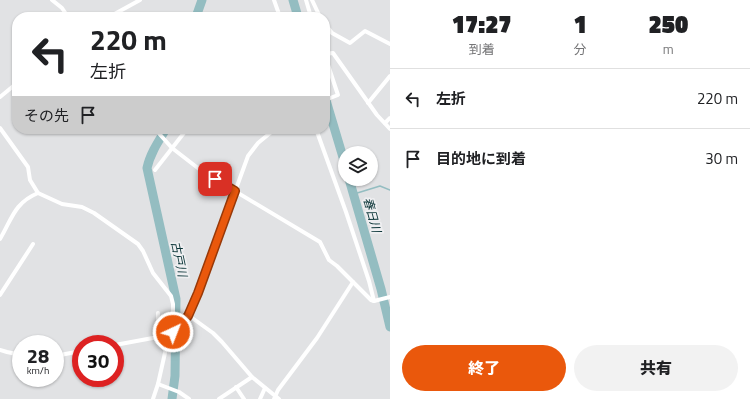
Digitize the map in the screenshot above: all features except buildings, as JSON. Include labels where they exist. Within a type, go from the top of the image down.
[{"type":"street","points":[[52,0],[65,12]]},
{"type":"street","points":[[118,12],[140,0]]},
{"type":"street","points":[[274,0],[278,12]]},
{"type":"street","points":[[306,0],[310,12]]},
{"type":"street","points":[[312,0],[318,12]]},
{"type":"street","points":[[330,30],[350,43],[365,31],[390,44]]},
{"type":"street","points":[[330,54],[334,53],[368,103],[390,129]]},
{"type":"street","points":[[330,70],[338,95],[330,98]]},
{"type":"street","points":[[368,103],[390,76]]},
{"type":"street","points":[[0,97],[12,87]]},
{"type":"street","points":[[385,123],[390,118]]},
{"type":"street","points":[[0,128],[28,167],[30,180],[38,193],[62,204],[82,208],[94,213],[138,244],[143,251],[153,273],[171,296],[173,304],[173,332]]},
{"type":"street","points":[[159,134],[172,148],[203,172],[320,242],[329,260],[371,300],[376,301],[390,297]]},
{"type":"street","points":[[155,170],[183,134]]},
{"type":"street","points":[[153,399],[169,336],[188,316],[198,293],[248,156],[258,143],[269,134]]},
{"type":"street","points":[[318,134],[376,301]]},
{"type":"street","points":[[0,239],[21,203],[38,193]]},
{"type":"street","points":[[0,295],[33,244]]},
{"type":"street","points":[[188,316],[213,333],[252,377],[276,398],[289,376],[317,338],[353,282]]},
{"type":"street","points":[[0,285],[5,288]]},
{"type":"street","points":[[158,313],[158,337]]},
{"type":"street","points":[[124,343],[169,336]]},
{"type":"street","points":[[0,350],[12,353]]},
{"type":"street","points":[[219,399],[252,377]]},
{"type":"street","points":[[158,384],[179,392],[189,399]]},
{"type":"street","points":[[236,387],[244,399]]},
{"type":"street","points":[[260,399],[265,388]]},
{"type":"waterway","name":"古戸川","points":[[198,12],[202,0]]},
{"type":"waterway","name":"春日川","points":[[293,0],[297,12]]},
{"type":"waterway","name":"春日川","points":[[330,114],[340,146]]},
{"type":"waterway","name":"古戸川","points":[[163,134],[152,153],[147,168],[176,299],[175,376],[172,399]]},
{"type":"waterway","name":"春日川","points":[[351,186],[381,289],[390,327]]},
{"type":"waterway","points":[[354,194],[380,186],[390,190]]},
{"type":"route","points":[[173,332],[188,316],[198,293],[235,191],[215,179]]}]
